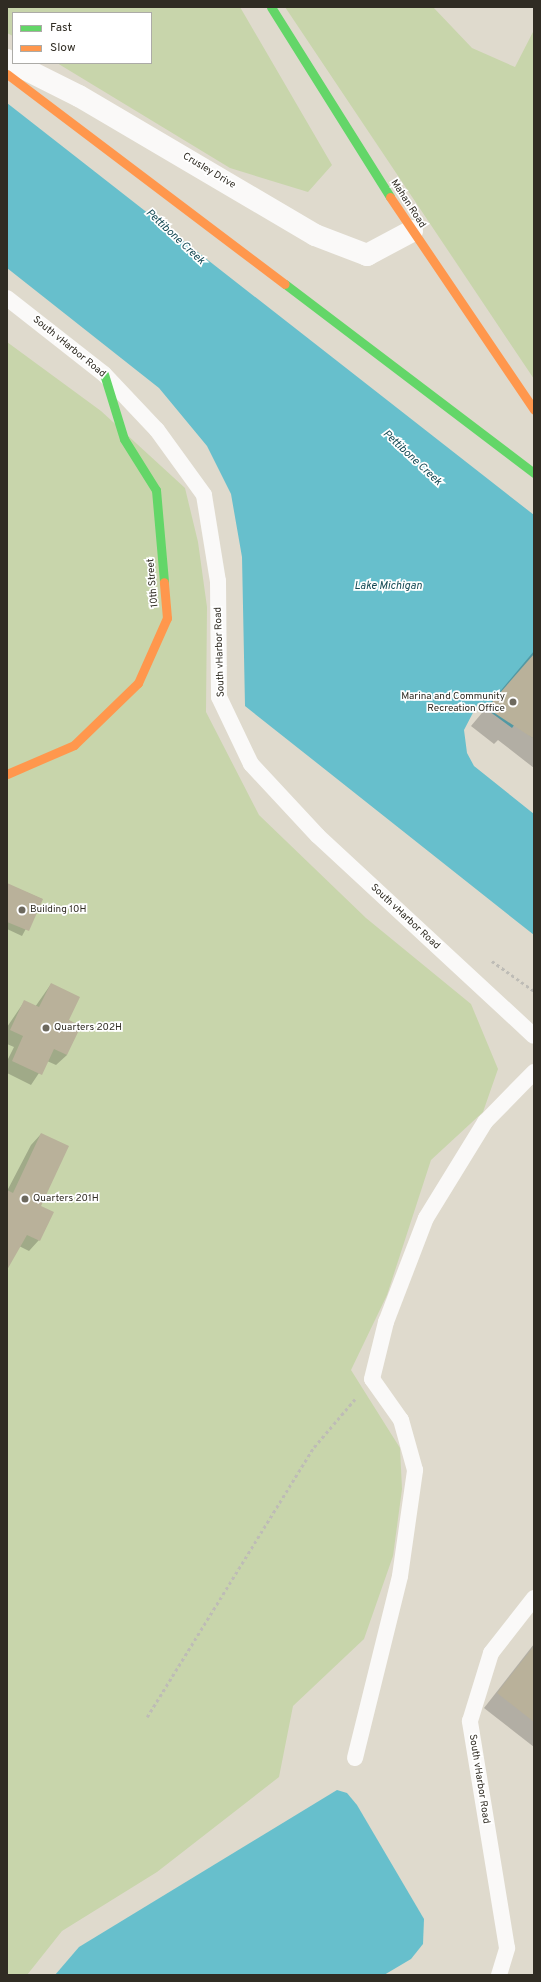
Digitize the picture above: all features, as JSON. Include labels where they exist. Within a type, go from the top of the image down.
[{"type":"street","name":"Mahan Road","points":[[270,7],[412,231],[534,410]]},
{"type":"street","name":"Crusley Drive","points":[[15,64],[79,96],[315,235],[367,256],[412,231]]},
{"type":"street","points":[[7,74],[534,473]]},
{"type":"street","name":"10th Street","points":[[7,774],[74,745],[133,688],[167,618],[156,490],[124,439],[104,374]]},
{"type":"lane","name":"South vHarbor Road","points":[[7,298],[104,374],[157,430],[204,495],[218,581],[219,697],[250,764],[318,836],[534,1036]]},
{"type":"lane","points":[[355,1758],[400,1576],[415,1470],[401,1420],[372,1379],[386,1322],[426,1218],[485,1122],[534,1072]]},
{"type":"lane","name":"South vHarbor Road","points":[[500,1975],[507,1948],[470,1721],[491,1653],[534,1598]]},
{"type":"path","points":[[147,1717],[314,1448],[372,1379]]},
{"type":"green space","points":[[7,7],[240,7],[332,165],[308,192],[230,168],[59,64],[152,64],[152,12],[12,12],[12,36],[7,33]]},
{"type":"green space","points":[[285,7],[433,7],[472,48],[515,67],[534,30],[534,379]]},
{"type":"green space","points":[[7,342],[101,411],[185,488],[198,542],[207,607],[206,712],[259,815],[366,918],[471,1004],[498,1069],[483,1112],[431,1160],[387,1295],[351,1370],[400,1448],[402,1489],[393,1556],[364,1639],[293,1706],[279,1777],[157,1872],[62,1931],[27,1975],[7,1975]]},
{"type":"water","name":"Lake Michigan","points":[[7,103],[534,515],[534,739],[515,724],[512,728],[478,703],[464,730],[467,753],[474,766],[534,814],[534,935],[245,706],[242,557],[231,494],[207,446],[159,388],[7,268]]},
{"type":"water","points":[[337,1790],[347,1793],[357,1805],[424,1919],[423,1944],[411,1959],[384,1975],[55,1975],[79,1947]]},
{"type":"building","name":"Marina and Community Recreation Office","points":[[534,654],[534,739],[487,708]]},
{"type":"building","name":"Building 10H","points":[[7,883],[43,899],[29,931],[7,922]]},
{"type":"building","name":"Quarters 202H","points":[[51,983],[80,997],[69,1020],[81,1026],[67,1055],[54,1049],[42,1075],[12,1061],[23,1036],[10,1030],[24,1000],[39,1007]]},
{"type":"building","name":"Quarters 201H","points":[[41,1133],[69,1146],[41,1206],[54,1212],[40,1241],[27,1235],[7,1270],[7,1190],[13,1193]]},
{"type":"building","points":[[534,1646],[534,1722],[497,1693]]},
{"type":"traffic: fast","points":[[271,7],[390,197]]},
{"type":"traffic: fast","points":[[285,284],[534,473]]},
{"type":"traffic: fast","points":[[104,374],[124,439],[156,490],[164,582]]},
{"type":"traffic: slow","points":[[7,74],[285,284]]},
{"type":"traffic: slow","points":[[390,197],[534,410]]},
{"type":"traffic: slow","points":[[7,774],[74,745],[138,683],[167,618],[164,582]]},
{"type":"place","name":"Marina and Community Recreation Office","points":[[513,702]]},
{"type":"place","name":"Building 10H","points":[[22,910]]},
{"type":"place","name":"Quarters 202H","points":[[46,1028]]},
{"type":"place","name":"Quarters 201H","points":[[25,1199]]},
{"type":"water label","name":"Pettibone Creek","points":[[175,237]]},
{"type":"water label","name":"Pettibone Creek","points":[[412,458]]}]
